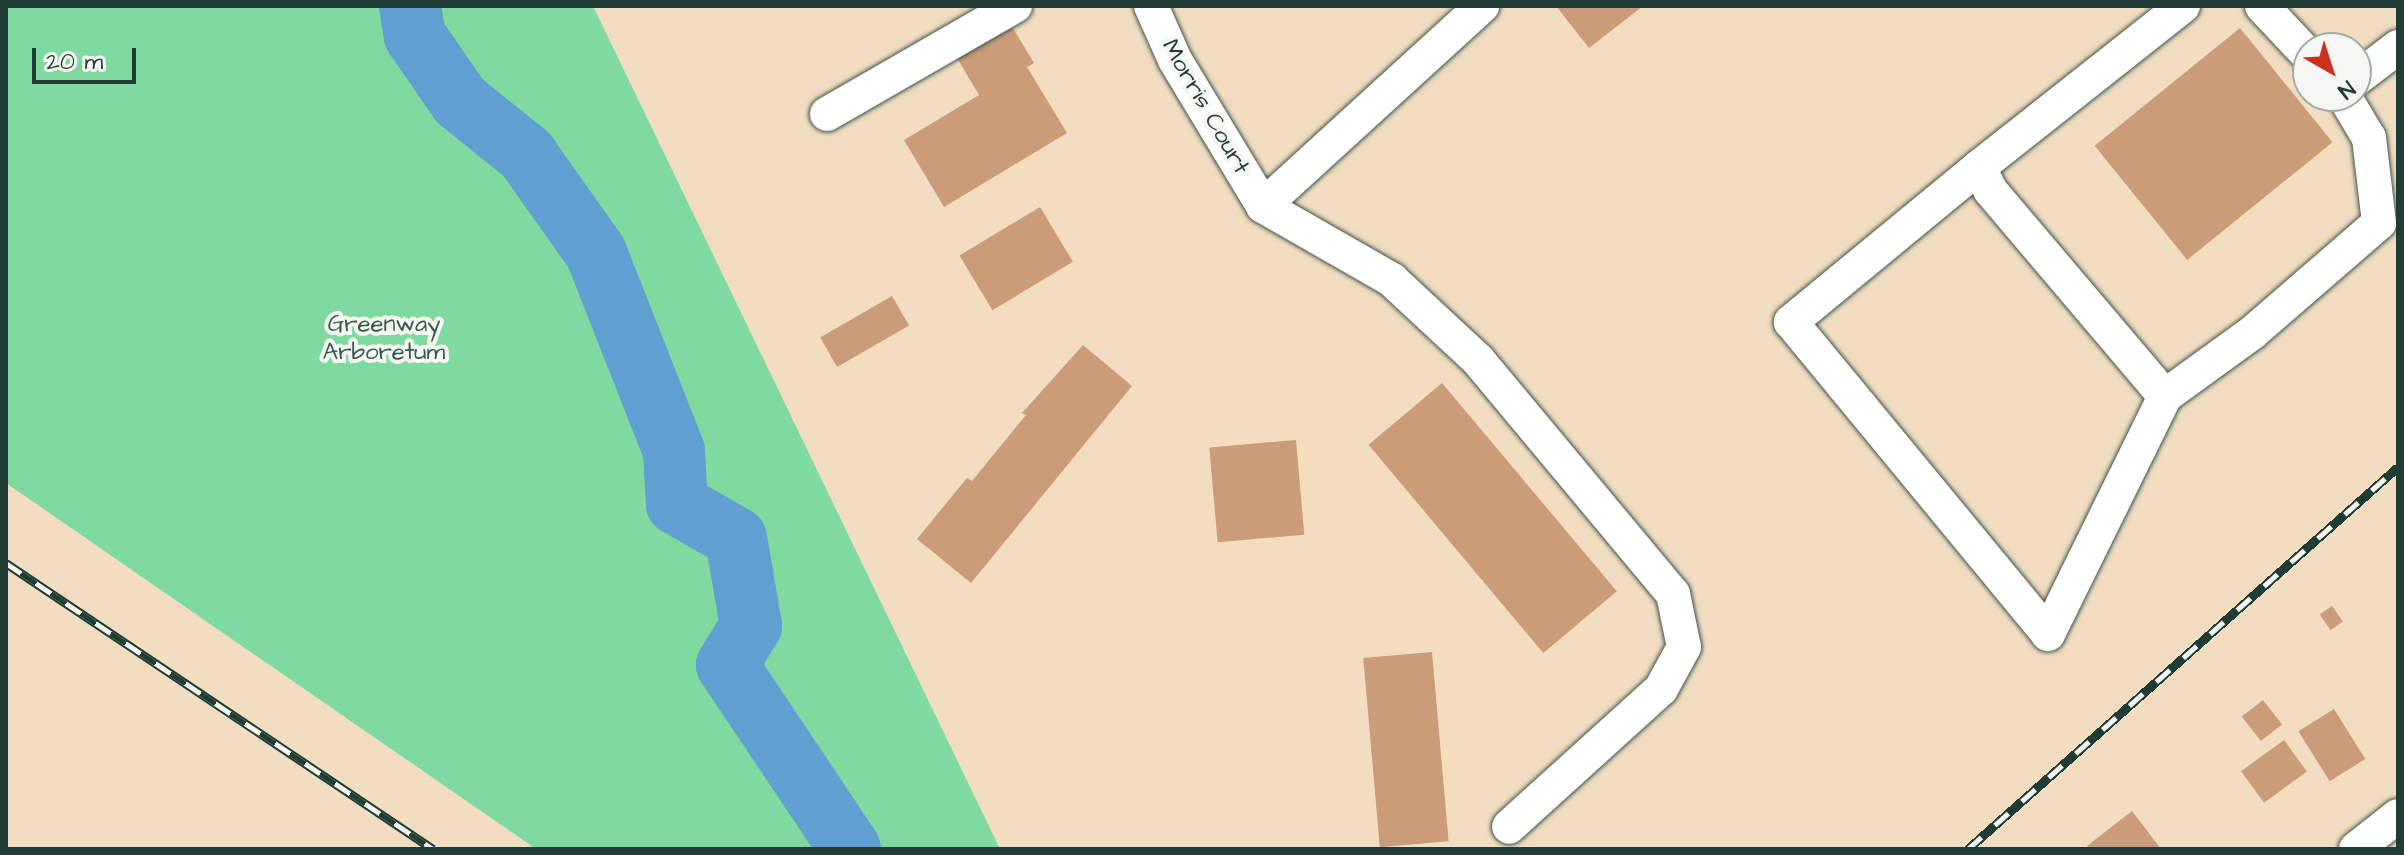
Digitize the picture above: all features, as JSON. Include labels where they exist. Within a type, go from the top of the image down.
[{"type":"street","points":[[827,114],[1015,6]]},
{"type":"street","points":[[1482,6],[1263,206],[1392,280],[1478,360],[1673,594],[1684,647],[1661,689],[1509,827]]},
{"type":"street","points":[[2183,6],[1979,167],[1791,322],[2048,634],[2165,396],[2252,333],[2379,223],[2369,138],[2354,112]]},
{"type":"street","points":[[2262,6],[2292,38]]},
{"type":"street","name":"Morris Court","points":[[1157,8],[1263,206]]},
{"type":"street","points":[[2372,67],[2398,47]]},
{"type":"street","points":[[1979,167],[1990,190],[2165,396]]},
{"type":"street","points":[[2356,849],[2398,816]]},
{"type":"green space","name":"Greenway Arboretum","points":[[6,6],[593,6],[1000,849],[536,849],[6,483]]},
{"type":"building","points":[[1556,6],[1643,6],[1589,48]]},
{"type":"building","points":[[1011,25],[1034,63],[1027,67],[1067,133],[944,207],[904,140],[979,95],[957,58]]},
{"type":"building","points":[[2240,28],[2292,92],[2292,112],[2308,112],[2333,142],[2187,260],[2095,146]]},
{"type":"building","points":[[1040,207],[1073,262],[992,310],[959,255]]},
{"type":"building","points":[[892,296],[909,325],[837,367],[820,338]]},
{"type":"building","points":[[1083,345],[1132,386],[971,583],[917,539],[967,478],[972,481],[1026,415],[1022,413]]},
{"type":"building","points":[[1442,383],[1617,591],[1543,653],[1368,445]]},
{"type":"building","points":[[1296,440],[1304,535],[1218,542],[1209,448]]},
{"type":"building","points":[[2332,606],[2343,622],[2331,630],[2320,615]]},
{"type":"building","points":[[1432,652],[1449,841],[1380,847],[1363,658]]},
{"type":"building","points":[[2263,700],[2282,724],[2261,741],[2242,717]]},
{"type":"building","points":[[2334,709],[2365,759],[2330,781],[2298,731]]},
{"type":"building","points":[[2284,740],[2307,772],[2264,803],[2241,771]]},
{"type":"building","points":[[2132,811],[2161,849],[2089,849],[2087,846]]},
{"type":"waterway","points":[[410,6],[415,36],[460,101],[526,154],[596,253],[674,451],[677,504],[736,538],[751,626],[727,665],[850,849]]},
{"type":"railway","points":[[1968,849],[2398,467]]},
{"type":"railway","points":[[6,563],[433,849]]}]
